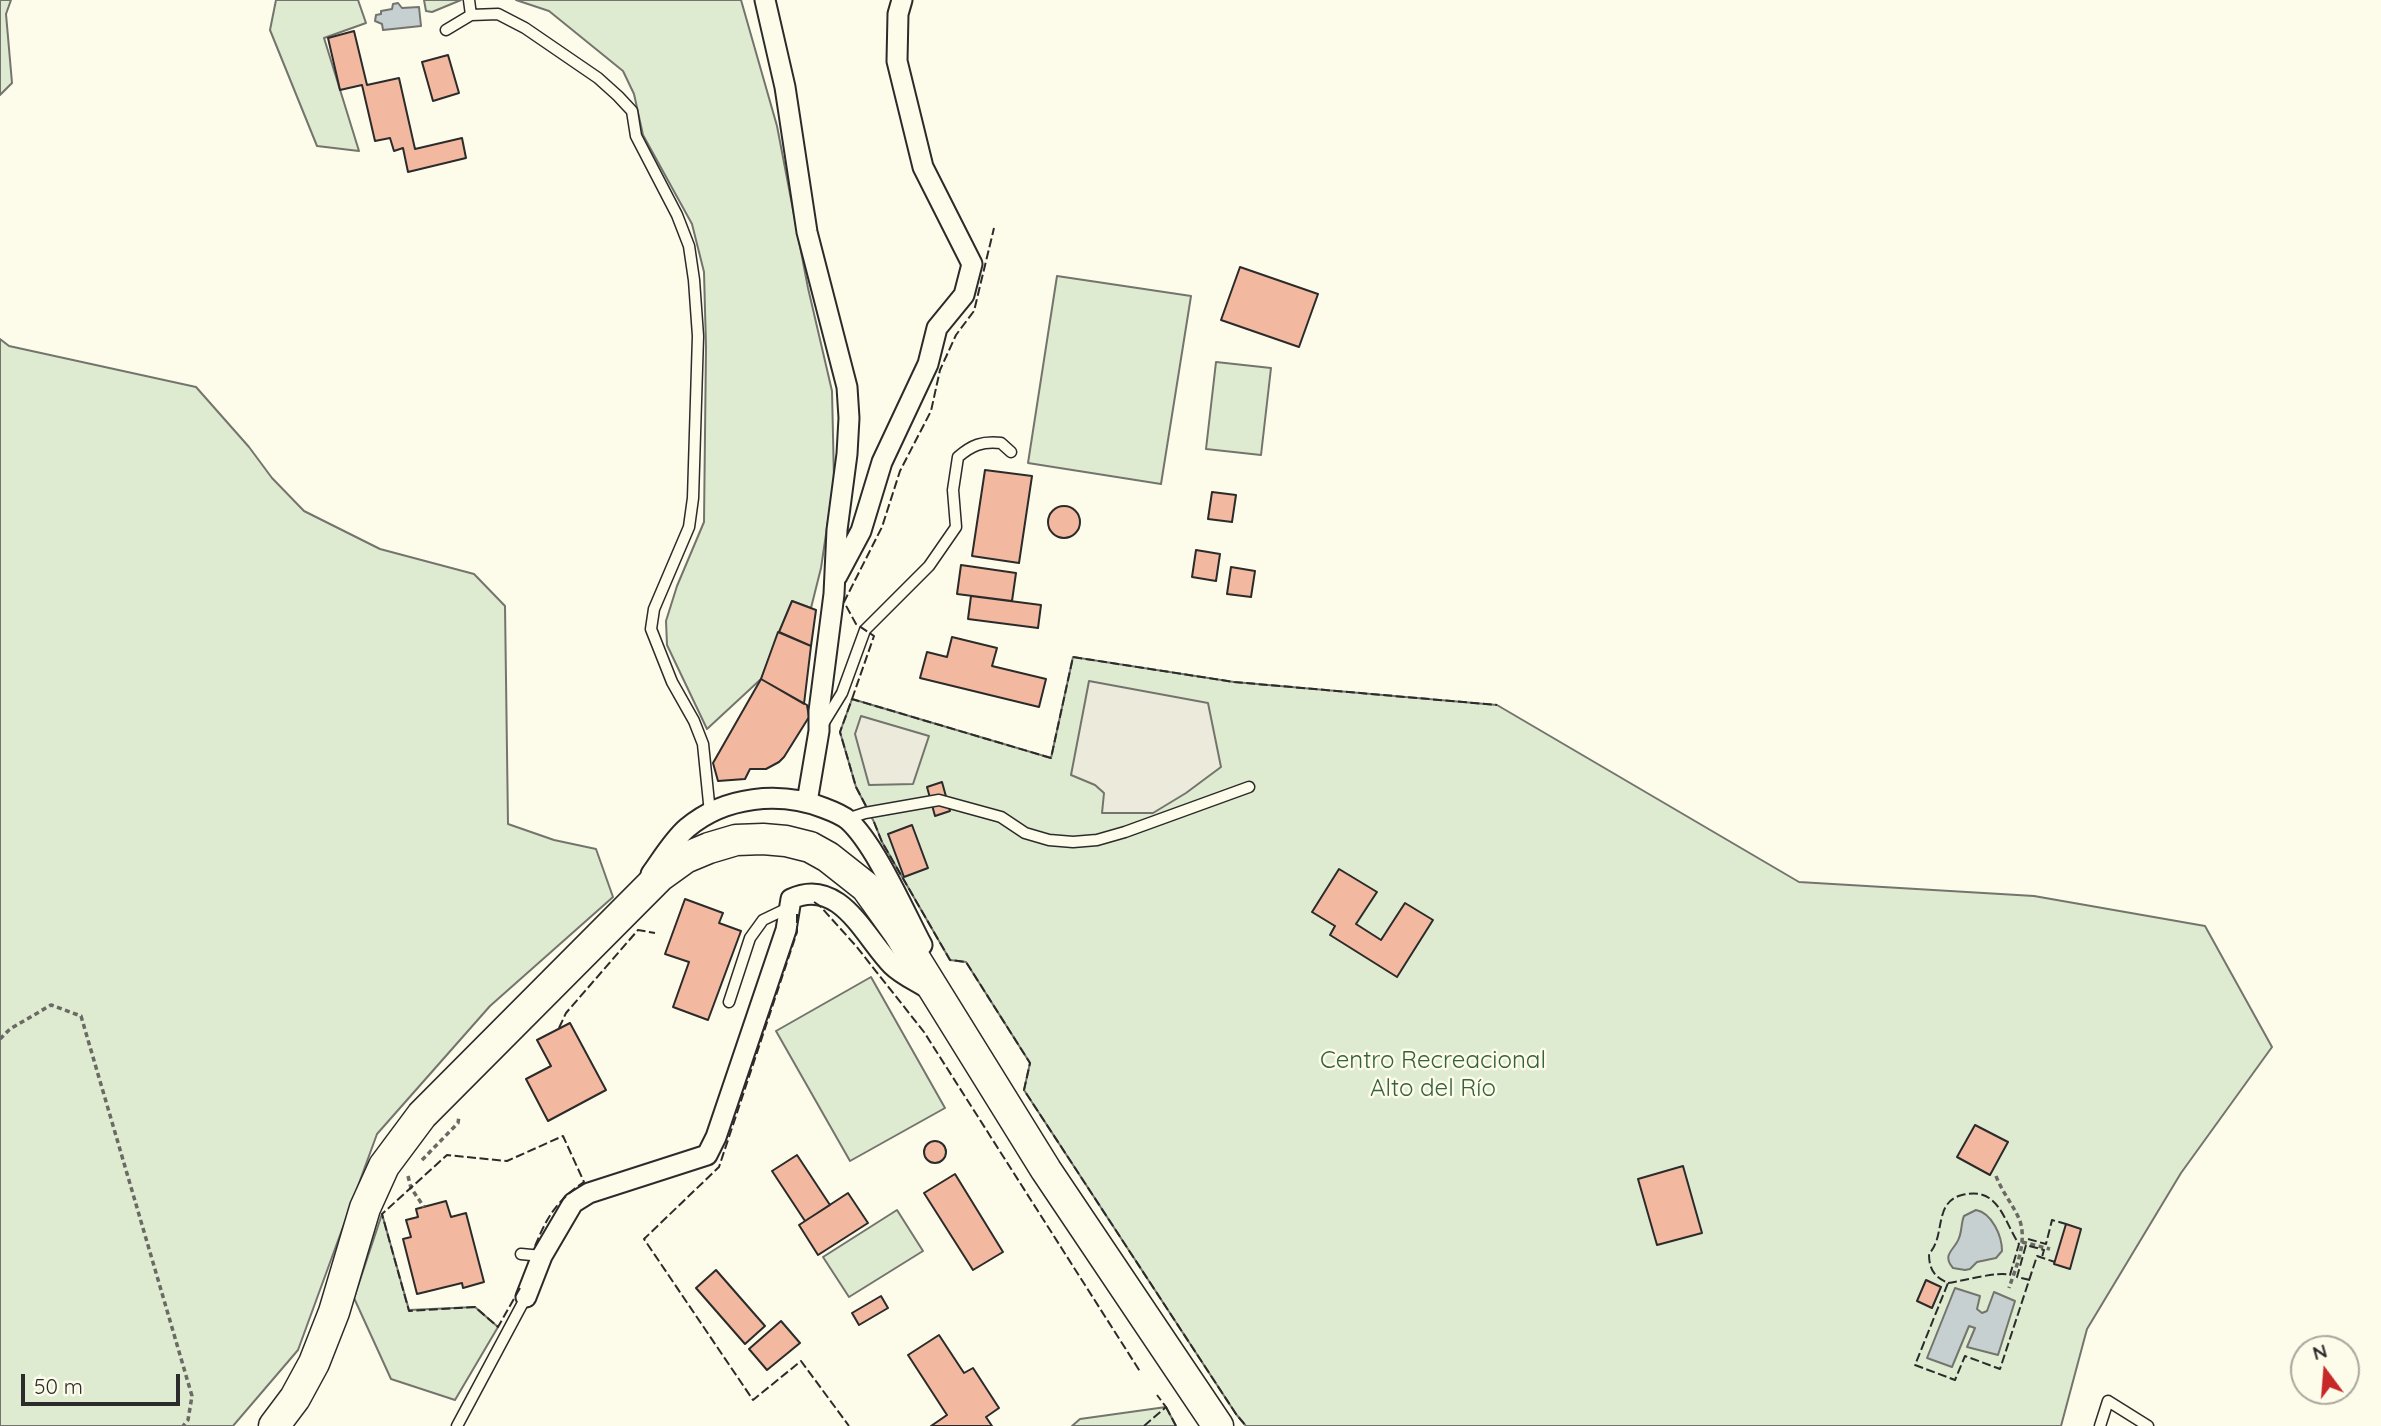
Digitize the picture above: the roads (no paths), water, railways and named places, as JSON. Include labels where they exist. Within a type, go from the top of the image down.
[{"type":"main road","points":[[274,1426],[295,1398],[314,1363],[334,1312],[365,1208],[384,1166],[430,1107],[660,876],[685,858],[709,848],[736,840],[763,839],[810,847],[828,857],[866,887],[899,933],[1025,1136],[1218,1426]]},
{"type":"street","points":[[765,0],[785,87],[807,232],[847,387],[849,418],[819,731],[807,802]]},
{"type":"street","points":[[835,580],[861,531],[882,463],[928,364],[937,328],[964,295],[972,264],[923,167],[897,61],[898,14],[902,0]]},
{"type":"street","points":[[630,905],[687,828],[710,813],[757,798],[807,802],[847,819],[876,859],[1025,1136]]},
{"type":"street","points":[[526,1297],[542,1256],[572,1203],[589,1193],[708,1155],[786,930],[788,908],[792,900],[803,894],[814,893],[827,897],[855,917],[893,967],[937,993]]},
{"type":"lane","points":[[468,0],[471,15]]},
{"type":"lane","points":[[446,30],[471,15],[498,14],[524,27],[598,78],[632,111],[636,136],[677,215],[689,246],[698,336],[693,498],[689,527],[654,609],[651,629],[672,682],[704,744],[710,813]]},
{"type":"lane","points":[[819,731],[842,693],[865,630],[929,566],[956,527],[953,490],[958,457],[969,447],[984,442],[1001,443],[1011,452]]},
{"type":"lane","points":[[847,819],[865,813],[939,800],[1001,817],[1026,833],[1073,842],[1097,840],[1125,832],[1249,787]]},
{"type":"lane","points":[[729,1002],[750,938],[763,920],[788,908]]},
{"type":"lane","points":[[521,1254],[542,1256]]},
{"type":"lane","points":[[457,1426],[526,1297]]},
{"type":"lane","points":[[2100,1426],[2108,1401],[2148,1426]]},
{"type":"park label","name":"Centro Recreacional Alto del Río","points":[[1433,1075]]}]
